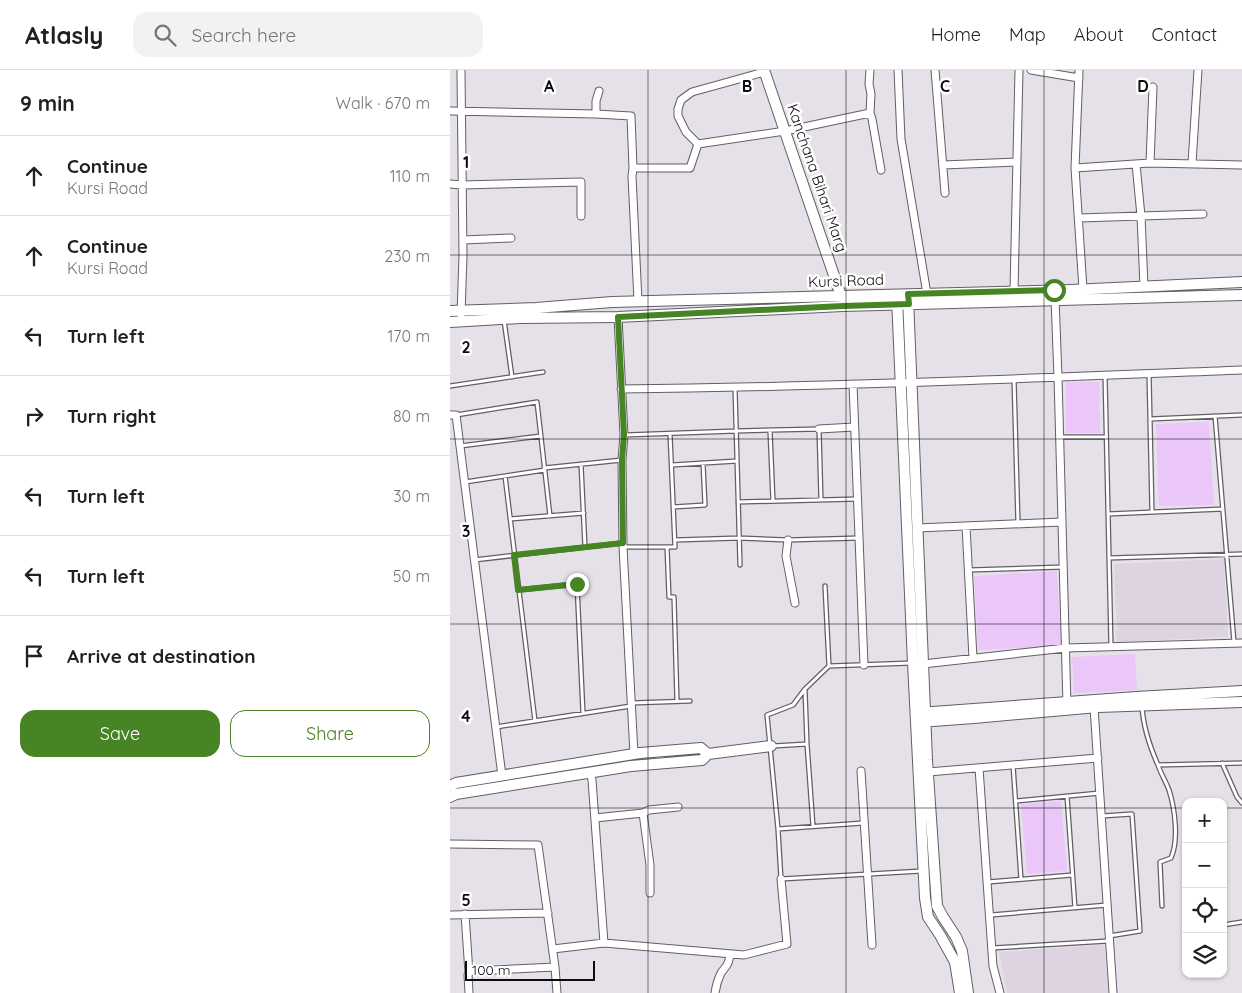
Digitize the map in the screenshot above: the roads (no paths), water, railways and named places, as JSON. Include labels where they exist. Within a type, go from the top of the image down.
[{"type":"street","points":[[457,318],[463,240],[461,70]]},
{"type":"street","points":[[870,70],[870,113],[881,170]]},
{"type":"street","points":[[898,70],[901,139],[927,294]]},
{"type":"street","points":[[934,70],[945,193]]},
{"type":"street","points":[[1014,291],[1019,70]]},
{"type":"street","points":[[1031,70],[1079,74],[1076,168],[1083,289]]},
{"type":"street","points":[[1192,163],[1198,70]]},
{"type":"street","points":[[698,144],[686,132],[678,116],[681,100],[692,92],[764,71]]},
{"type":"street","name":"Kanchana Bihari Marg","points":[[764,71],[841,296]]},
{"type":"street","points":[[1150,163],[1153,87]]},
{"type":"street","points":[[596,114],[596,102],[599,91]]},
{"type":"street","points":[[450,111],[631,116],[638,301]]},
{"type":"street","points":[[698,144],[785,131],[870,113]]},
{"type":"street","points":[[633,168],[690,168],[698,144]]},
{"type":"street","points":[[943,165],[1017,162]]},
{"type":"street","points":[[1076,168],[1150,163],[1242,165]]},
{"type":"street","points":[[1136,164],[1141,216],[1144,286]]},
{"type":"street","points":[[450,184],[580,182],[581,216]]},
{"type":"street","points":[[1079,218],[1203,214]]},
{"type":"street","points":[[463,240],[511,238]]},
{"type":"street","name":"Kursi Road","points":[[908,299],[927,294],[1014,291],[1054,295],[1083,289],[1242,282]]},
{"type":"street","points":[[1054,295],[1060,437],[1067,706]]},
{"type":"street","name":"Kursi Road","points":[[450,311],[457,318],[618,317],[908,299],[1054,295],[1242,295]]},
{"type":"street","name":"Kursi Road","points":[[457,318],[536,308],[612,302],[841,296],[897,300]]},
{"type":"street","points":[[908,299],[917,528],[918,664]]},
{"type":"street","points":[[897,300],[900,382],[918,664],[925,898],[928,916],[955,962],[960,993]]},
{"type":"street","points":[[618,317],[624,435],[622,460],[623,545],[634,754]]},
{"type":"street","points":[[621,389],[735,388],[1242,370]]},
{"type":"street","points":[[853,384],[864,665]]},
{"type":"street","points":[[453,415],[460,446],[502,776]]},
{"type":"street","points":[[819,429],[854,427]]},
{"type":"street","points":[[917,528],[1062,522]]},
{"type":"street","points":[[966,526],[973,658]]},
{"type":"street","points":[[788,540],[786,556],[795,603]]},
{"type":"street","points":[[918,664],[1066,648],[1238,643]]},
{"type":"street","points":[[920,717],[1242,691]]},
{"type":"street","points":[[1067,706],[1142,706],[1242,702]]},
{"type":"street","points":[[1094,707],[1113,993]]},
{"type":"street","points":[[920,717],[928,772],[937,906],[956,937],[962,951],[968,993]]},
{"type":"street","points":[[450,797],[456,794],[590,772],[631,766],[702,760],[708,754],[771,746]]},
{"type":"street","points":[[450,786],[456,783],[634,754],[701,748],[708,754]]},
{"type":"street","points":[[928,772],[1098,758]]},
{"type":"street","points":[[979,768],[991,948],[993,966],[1000,993]]},
{"type":"street","points":[[861,771],[872,945]]},
{"type":"street","points":[[590,772],[604,943]]},
{"type":"street","points":[[595,818],[678,807]]},
{"type":"street","points":[[643,813],[650,865],[650,893]]},
{"type":"street","points":[[450,844],[538,845],[553,949],[557,993]]},
{"type":"street","points":[[553,949],[604,943],[744,956],[787,944],[781,879]]},
{"type":"street","points":[[450,915],[548,913]]},
{"type":"street","points":[[466,914],[469,993]]},
{"type":"street","points":[[715,993],[717,982],[728,964],[730,954]]},
{"type":"street","points":[[469,973],[472,971],[555,967]]},
{"type":"lane","points":[[504,319],[512,377]]},
{"type":"lane","points":[[450,386],[543,372]]},
{"type":"lane","points":[[1149,373],[1152,512]]},
{"type":"lane","points":[[1105,375],[1111,647]]},
{"type":"lane","points":[[1014,379],[1018,524]]},
{"type":"lane","points":[[735,388],[740,565]]},
{"type":"lane","points":[[453,415],[537,402],[550,516]]},
{"type":"lane","points":[[1150,419],[1242,415]]},
{"type":"lane","points":[[1215,416],[1226,554],[1238,643]]},
{"type":"lane","points":[[624,435],[819,429],[821,500]]},
{"type":"lane","points":[[770,431],[773,501]]},
{"type":"lane","points":[[474,560],[623,545],[675,547],[670,434]]},
{"type":"lane","points":[[460,446],[541,436]]},
{"type":"lane","points":[[1060,437],[1106,438]]},
{"type":"lane","points":[[464,482],[544,469],[622,460]]},
{"type":"lane","points":[[672,465],[737,461]]},
{"type":"lane","points":[[673,507],[705,505],[703,463]]},
{"type":"lane","points":[[581,464],[586,548]]},
{"type":"lane","points":[[505,476],[535,721]]},
{"type":"lane","points":[[738,502],[857,499]]},
{"type":"lane","points":[[1108,514],[1223,509]]},
{"type":"lane","points":[[510,519],[584,513]]},
{"type":"lane","points":[[675,540],[859,538]]},
{"type":"lane","points":[[667,547],[669,597],[674,597],[677,701]]},
{"type":"lane","points":[[1109,558],[1242,554]]},
{"type":"lane","points":[[968,570],[1064,567]]},
{"type":"lane","points":[[518,590],[577,584],[583,713]]},
{"type":"lane","points":[[825,586],[829,666]]},
{"type":"lane","points":[[918,664],[829,666],[805,689],[793,705],[767,715],[781,879],[935,870]]},
{"type":"lane","points":[[805,689],[813,826]]},
{"type":"lane","points":[[496,727],[631,704],[690,701]]},
{"type":"lane","points":[[1142,706],[1143,720],[1158,765],[1169,790],[1175,821],[1176,838],[1174,852],[1171,858],[1160,862],[1162,906]]},
{"type":"lane","points":[[771,746],[807,744]]},
{"type":"lane","points":[[1222,763],[1236,797],[1242,804]]},
{"type":"lane","points":[[1158,765],[1242,763]]},
{"type":"lane","points":[[1013,765],[1021,879]]},
{"type":"lane","points":[[1016,801],[1100,792]]},
{"type":"lane","points":[[1066,796],[1074,908]]},
{"type":"lane","points":[[991,948],[1109,938],[1140,931],[1132,814],[1102,816]]},
{"type":"lane","points":[[778,829],[864,823]]},
{"type":"lane","points":[[987,882],[1072,875]]},
{"type":"lane","points":[[989,915],[1107,905]]},
{"type":"lane","points":[[1227,924],[1242,922]]}]
